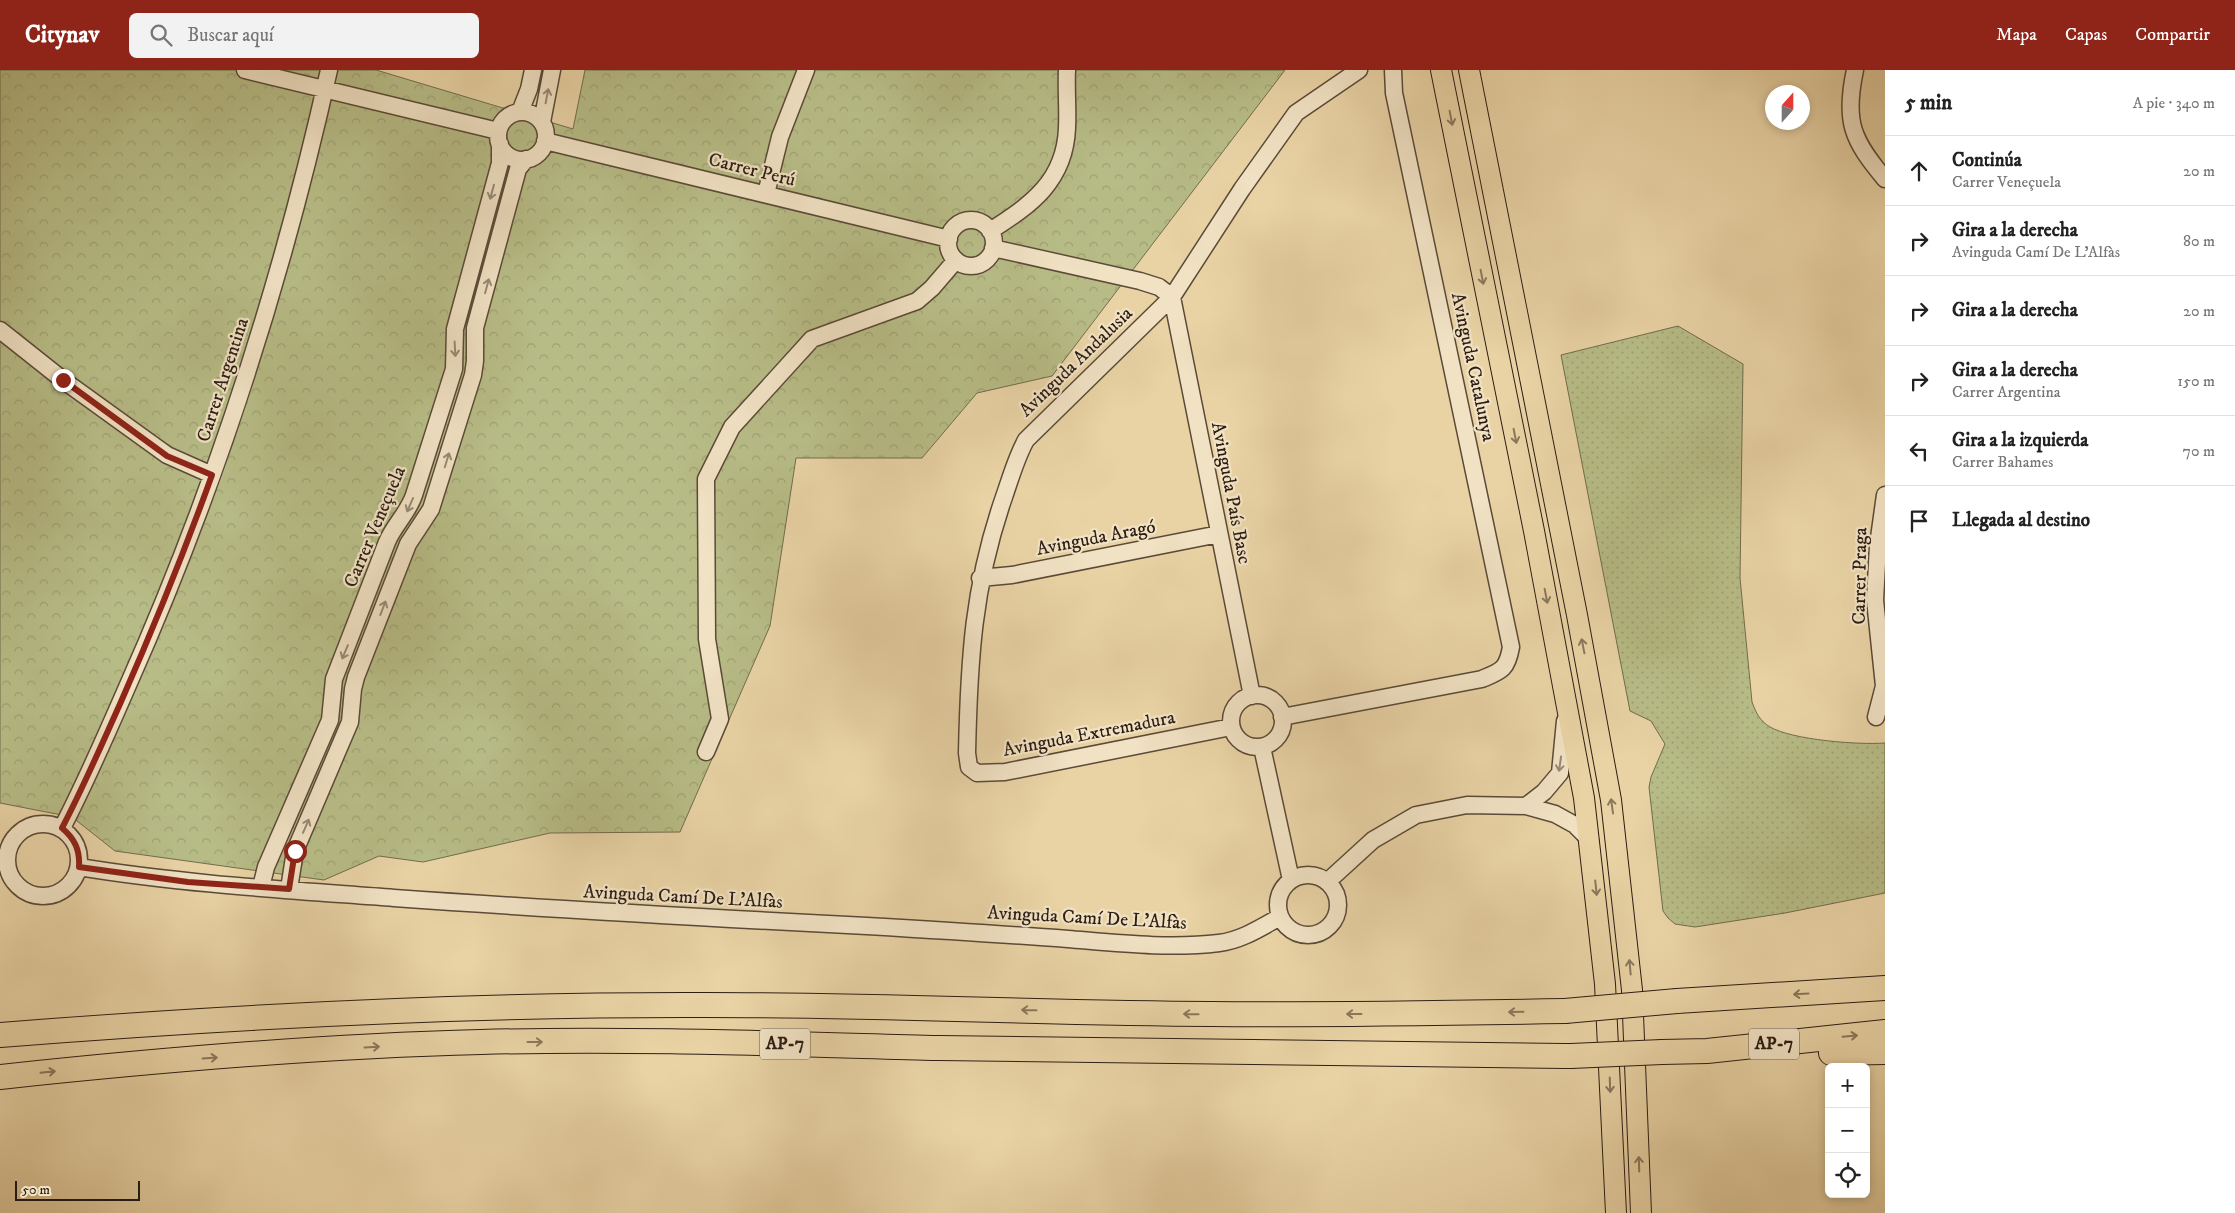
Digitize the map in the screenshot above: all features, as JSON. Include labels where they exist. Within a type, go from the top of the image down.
[{"type":"highway","name":"AP-7","points":[[0,1035],[135,1024],[443,1008],[684,1005],[1209,1014],[1400,1014],[1565,1011],[1676,1001],[1882,988]]},
{"type":"highway","name":"AP-7","points":[[0,1077],[158,1061],[337,1048],[482,1042],[707,1043],[1274,1055],[1571,1056],[1707,1051],[1885,1032]]},
{"type":"highway","points":[[1707,1051],[1784,1056],[1862,1051],[1885,1052]]},
{"type":"main road","points":[[1441,70],[1567,698],[1590,840],[1605,984],[1616,1213]]},
{"type":"main road","points":[[1469,70],[1577,615],[1612,808],[1632,990],[1641,1213]]},
{"type":"street","points":[[245,70],[499,137],[511,156],[526,159],[539,152],[545,140],[545,130],[542,122],[552,70]]},
{"type":"street","name":"Carrer Argentina","points":[[62,828],[86,781],[152,632],[183,557],[241,395],[298,198],[329,70]]},
{"type":"street","points":[[520,112],[529,89],[533,70]]},
{"type":"street","points":[[766,194],[780,136],[806,70]]},
{"type":"street","points":[[990,231],[1034,201],[1058,168],[1067,128],[1067,70]]},
{"type":"street","name":"Avinguda Andalusia","points":[[967,753],[970,659],[980,578],[1000,509],[1020,451],[1026,440],[1172,297],[1242,189],[1296,113],[1359,70]]},
{"type":"street","name":"Avinguda Catalunya","points":[[1282,717],[1482,679],[1502,670],[1509,660],[1511,647],[1394,93],[1392,70]]},
{"type":"street","points":[[1855,70],[1850,113],[1854,134],[1863,152],[1885,179]]},
{"type":"street","points":[[499,137],[506,117],[520,112],[529,113],[542,122]]},
{"type":"street","name":"Carrer Veneçuela","points":[[261,887],[266,867],[330,720],[334,679],[387,542],[396,526],[410,508],[454,369],[455,329],[500,163],[499,137]]},
{"type":"street","name":"Carrer Perú","points":[[545,140],[949,239]]},
{"type":"street","name":"Carrer Veneçuela","points":[[289,889],[295,851],[347,729],[352,709],[356,677],[408,544],[425,521],[436,496],[473,375],[475,328],[518,169],[526,159]]},
{"type":"street","points":[[965,221],[980,222],[990,231],[994,239],[993,248],[987,260],[981,264],[966,266],[956,260],[950,251],[949,239],[953,229],[965,221]]},
{"type":"street","points":[[993,248],[1140,281],[1159,287],[1172,297]]},
{"type":"street","points":[[706,752],[720,719],[707,639],[706,479],[732,427],[812,339],[917,301],[932,288],[956,260]]},
{"type":"street","name":"Avinguda País Basc","points":[[1172,297],[1252,696]]},
{"type":"street","points":[[0,330],[63,380],[167,456],[212,475]]},
{"type":"street","name":"Carrer Praga","points":[[1876,717],[1884,686],[1875,600],[1878,545],[1885,495]]},
{"type":"street","name":"Avinguda Aragó","points":[[980,578],[1012,575],[1219,534]]},
{"type":"street","points":[[1252,696],[1263,696],[1271,700],[1277,705],[1282,717],[1282,730],[1271,743],[1262,747],[1254,748],[1239,741],[1231,727],[1231,717],[1234,709],[1239,702],[1252,696]]},
{"type":"street","points":[[1526,806],[1544,792],[1560,772],[1567,698]]},
{"type":"street","name":"Avinguda Extremadura","points":[[967,753],[970,767],[977,773],[988,774],[1231,727]]},
{"type":"street","points":[[1262,747],[1292,880]]},
{"type":"street","points":[[1327,882],[1373,840],[1416,815],[1467,805],[1526,806],[1555,814],[1574,825],[1590,840]]},
{"type":"street","points":[[40,823],[62,828],[70,835],[76,845],[79,856],[79,867],[75,878],[68,887],[58,893],[36,896],[25,892],[5,875],[6,837],[40,823]]},
{"type":"street","name":"Avinguda Camí De L'Alfàs","points":[[79,867],[139,876],[261,887],[586,912],[1177,945],[1218,944],[1242,938],[1280,916]]},
{"type":"street","points":[[1309,875],[1327,882],[1334,890],[1338,899],[1338,909],[1330,927],[1312,935],[1292,932],[1280,916],[1278,907],[1279,897],[1283,888],[1292,880],[1309,875]]},
{"type":"green space","points":[[0,70],[376,70],[573,129],[585,70],[1285,70],[1052,376],[977,393],[922,458],[796,458],[770,626],[680,832],[550,833],[423,862],[379,856],[324,880],[115,851],[72,817],[0,803]]},
{"type":"green space","points":[[1678,326],[1743,364],[1740,578],[1752,702],[1761,719],[1770,727],[1780,732],[1826,741],[1885,743],[1885,893],[1785,913],[1695,927],[1675,924],[1663,911],[1649,787],[1651,777],[1665,744],[1651,721],[1630,711],[1561,355]]},
{"type":"route","points":[[63,380],[167,456],[188,467],[212,475],[183,557],[152,632],[86,781],[62,828],[70,835],[76,845],[79,867],[188,882],[289,889],[295,851]]}]
